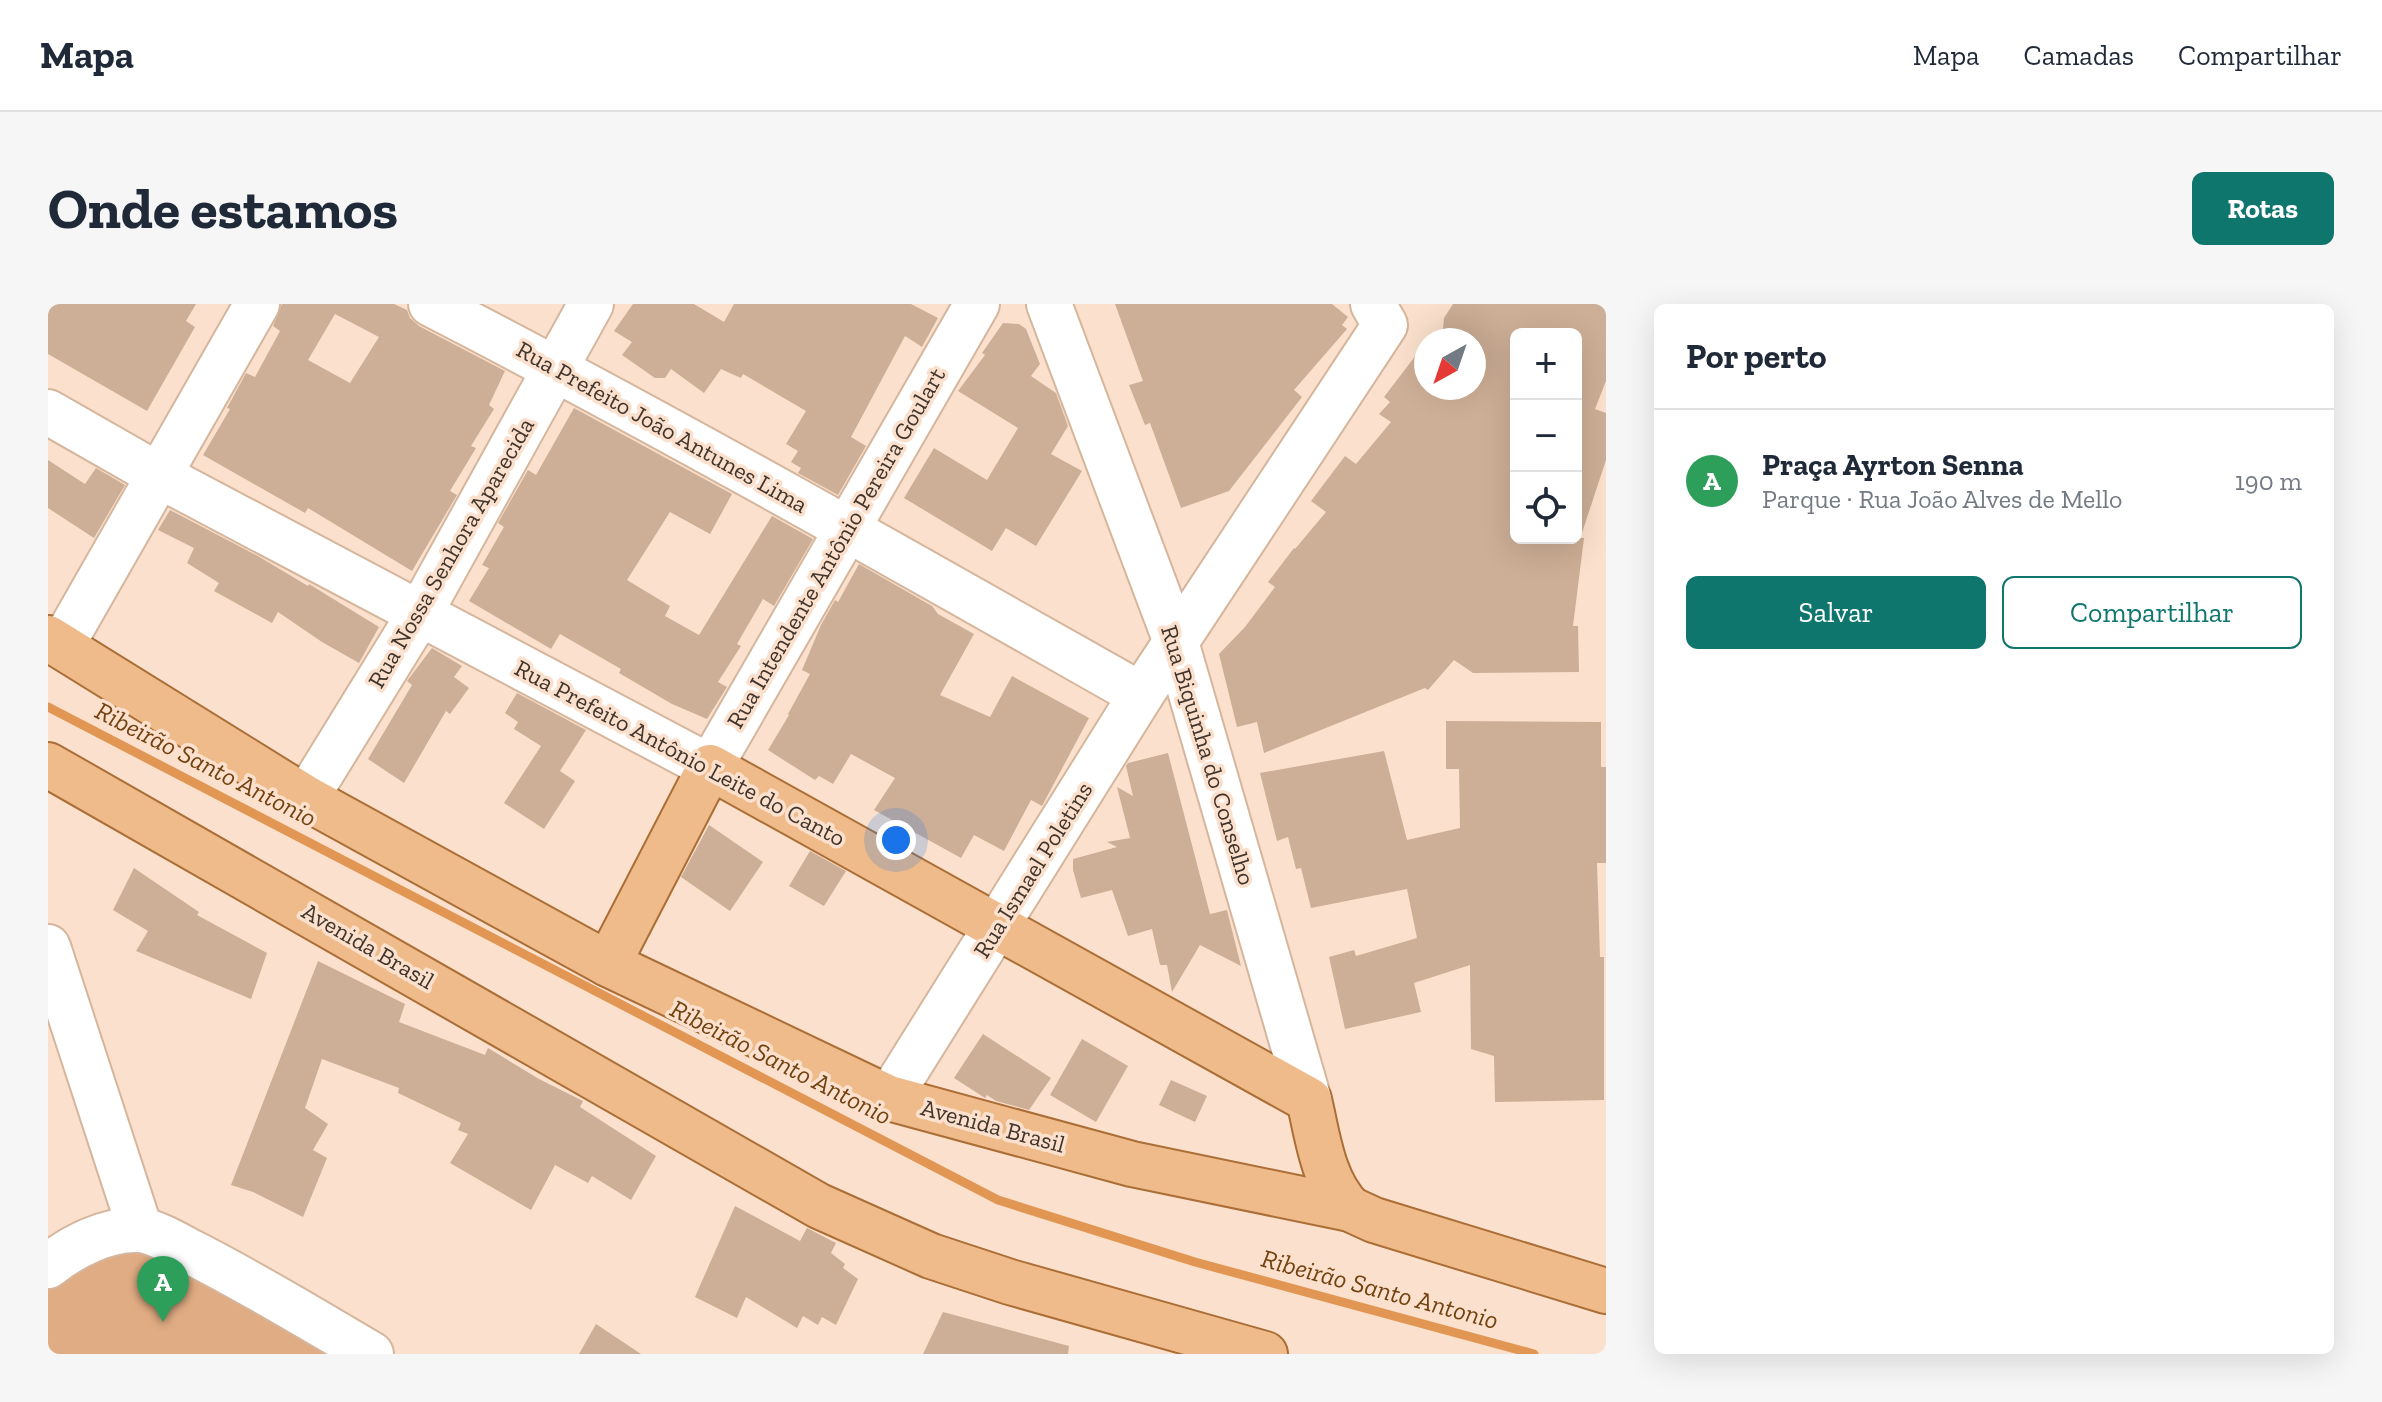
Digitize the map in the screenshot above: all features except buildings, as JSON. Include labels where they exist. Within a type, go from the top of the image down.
[{"type":"main road","name":"Avenida Brasil","points":[[52,654],[608,964],[889,1098],[1132,1164],[1350,1209],[1365,1217],[1606,1291]]},
{"type":"main road","name":"Avenida Brasil","points":[[48,765],[819,1206],[931,1256],[1010,1282],[1265,1354]]},
{"type":"main road","name":"Rua Prefeito Antônio Leite do Canto","points":[[710,767],[1309,1100]]},
{"type":"main road","name":"Rua Intendente Antônio Pereira Goulart","points":[[608,964],[710,767]]},
{"type":"main road","name":"Rua Biquinha do Conselho","points":[[1309,1100],[1328,1175],[1338,1196],[1350,1209]]},
{"type":"street","points":[[52,654],[160,476],[257,304]]},
{"type":"street","name":"Rua Prefeito João Antunes Lima","points":[[431,304],[847,528],[1141,695]]},
{"type":"street","name":"Rua Nossa Senhora Aparecida","points":[[306,798],[420,613],[591,304]]},
{"type":"street","name":"Rua Intendente Antônio Pereira Goulart","points":[[710,767],[977,304]]},
{"type":"street","name":"Rua Biquinha do Conselho","points":[[1049,304],[1176,642],[1309,1100]]},
{"type":"street","name":"Rua Ismael Poletins","points":[[889,1098],[1141,695],[1385,325],[1373,304]]},
{"type":"street","name":"Rua Prefeito Antônio Leite do Canto","points":[[48,412],[160,476],[710,767]]},
{"type":"street","points":[[48,947],[140,1229]]},
{"type":"street","points":[[48,1266],[60,1256],[101,1237],[140,1229],[212,1263],[371,1354]]},
{"type":"shaded area","points":[[159,1251],[332,1354],[48,1354],[48,1289],[98,1254]]},
{"type":"waterway","name":"Ribeirão Santo Antonio","points":[[48,707],[998,1200],[1195,1262],[1534,1354]]},
{"type":"place","name":"Praça Ayrton Senna","points":[[163,1322]]}]
